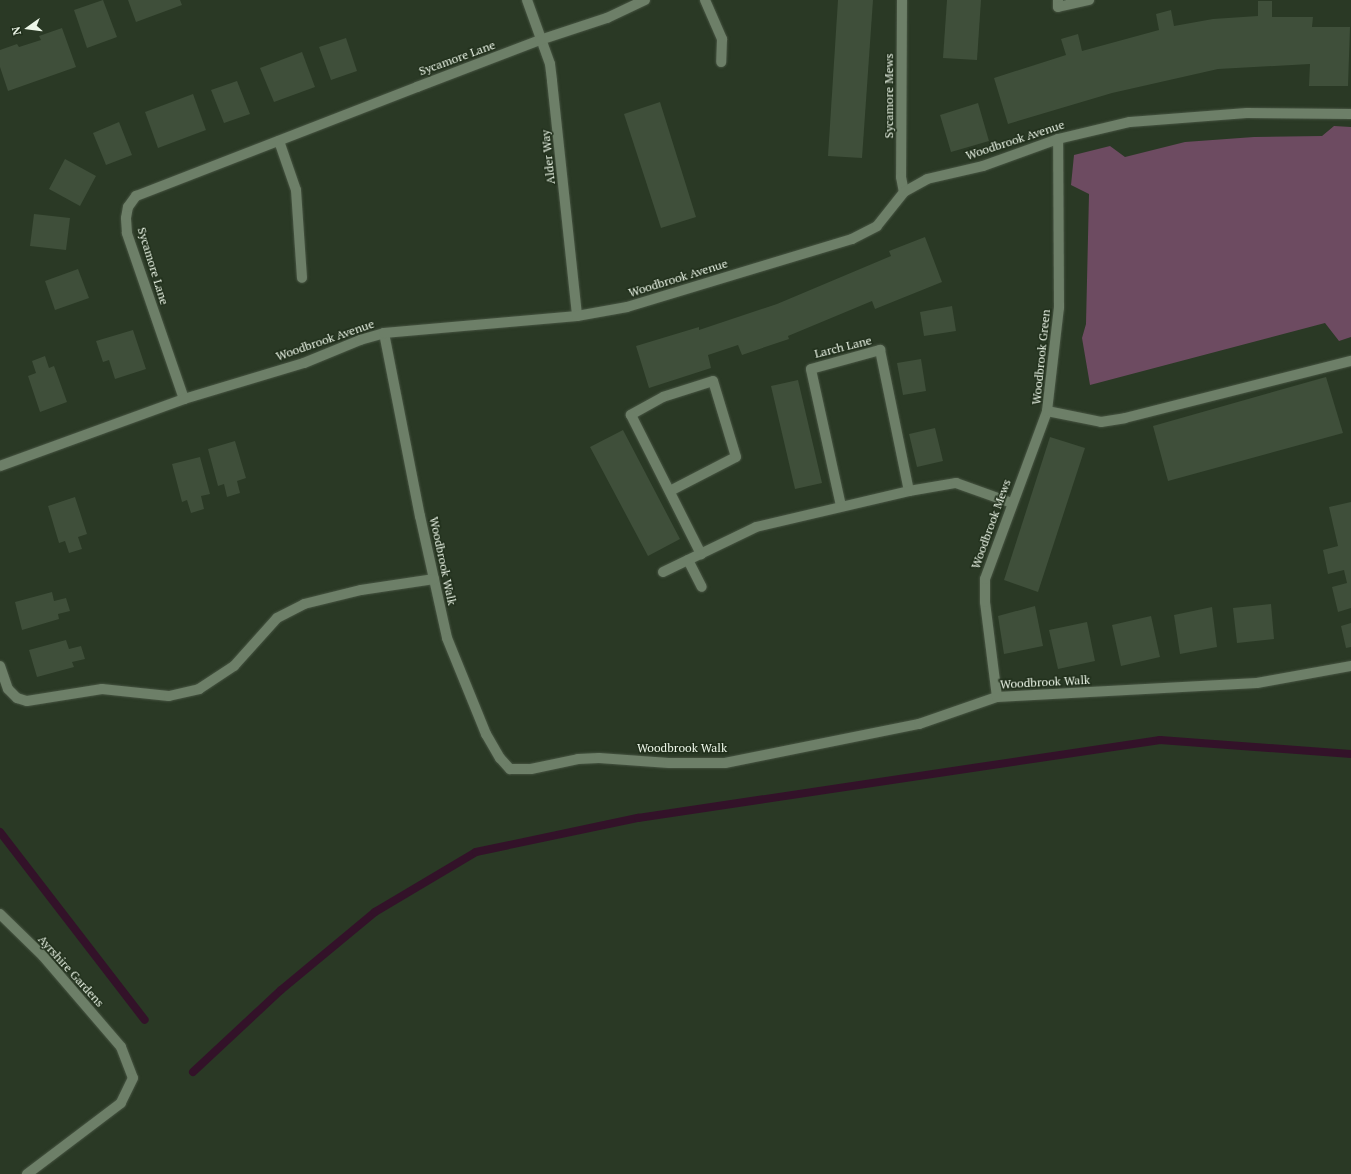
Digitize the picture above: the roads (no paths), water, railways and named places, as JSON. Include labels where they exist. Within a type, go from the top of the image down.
[{"type":"street","name":"Alder Way","points":[[527,0],[540,40],[550,64],[577,316]]},
{"type":"street","name":"Sycamore Lane","points":[[184,399],[127,233],[126,218],[128,207],[136,196],[540,40],[607,18],[645,0]]},
{"type":"street","points":[[705,0],[722,39],[721,62]]},
{"type":"street","name":"Sycamore Mews","points":[[902,0],[901,177],[904,192]]},
{"type":"street","points":[[1058,0],[1058,7],[1090,0]]},
{"type":"street","name":"Woodbrook Avenue","points":[[0,466],[184,399],[304,363],[360,340],[384,333],[577,316],[628,308],[852,239],[877,226],[904,192],[927,179],[983,166],[1058,139],[1130,122],[1247,113],[1351,114]]},
{"type":"street","name":"Woodbrook Green","points":[[1058,139],[1059,308],[1047,411],[1100,422],[1125,418],[1351,361]]},
{"type":"street","points":[[279,141],[296,190],[302,278]]},
{"type":"street","name":"Woodbrook Walk","points":[[384,333],[447,638],[486,734],[500,758],[510,769],[531,769],[578,759],[599,758],[669,763],[725,762],[919,724],[997,697],[1257,683],[1351,666]]},
{"type":"street","name":"Larch Lane","points":[[841,506],[811,369],[880,350],[909,491]]},
{"type":"street","points":[[670,492],[736,457],[713,381],[663,397],[631,415],[701,554]]},
{"type":"street","name":"Woodbrook Mews","points":[[997,697],[985,602],[985,579],[1047,411]]},
{"type":"street","points":[[663,572],[756,527],[909,491],[956,483],[1012,504]]},
{"type":"street","points":[[688,560],[702,587]]},
{"type":"street","points":[[0,666],[8,689],[17,698],[27,701],[102,689],[146,695],[169,696],[199,689],[234,666],[278,618],[304,604],[361,590],[434,579]]},
{"type":"street","name":"Ayrshire Gardens","points":[[0,914],[43,956],[121,1047],[133,1078],[121,1103],[26,1174]]},
{"type":"waterway","points":[[193,1072],[281,990],[375,912],[476,852],[638,818],[1160,740],[1351,754]]},
{"type":"waterway","points":[[0,832],[145,1020]]}]
